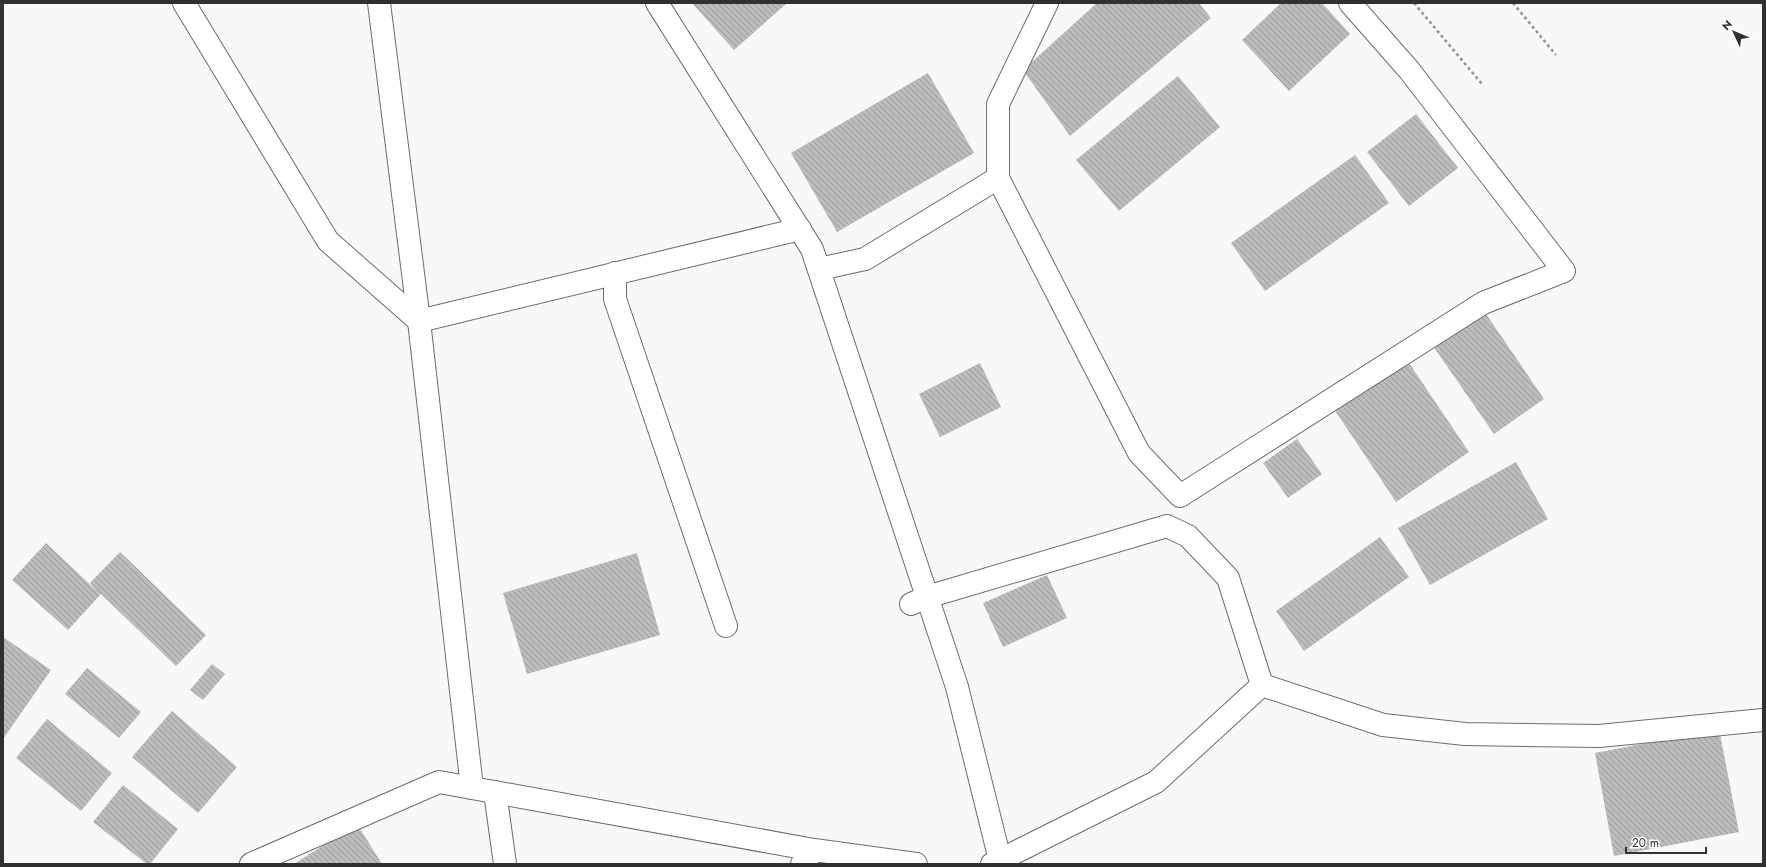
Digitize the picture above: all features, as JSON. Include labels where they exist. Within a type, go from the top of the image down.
[{"type":"street","points":[[184,3],[328,241],[419,321]]},
{"type":"street","points":[[379,3],[419,321],[472,788]]},
{"type":"street","points":[[657,3],[812,248],[919,600],[957,687],[998,863],[1156,782],[1262,685]]},
{"type":"street","points":[[1047,3],[998,104],[998,178],[1139,453],[1180,496],[1182,495]]},
{"type":"street","points":[[1167,526],[1182,495],[1483,304],[1564,272],[1409,70],[1350,3]]},
{"type":"street","points":[[819,269],[865,259],[998,178]]},
{"type":"street","points":[[419,321],[800,229]]},
{"type":"street","points":[[615,273],[615,299],[726,626]]},
{"type":"street","points":[[919,600],[1167,526],[1188,536],[1228,578],[1262,685]]},
{"type":"street","points":[[1262,685],[1383,725],[1465,734],[1599,736],[1763,720]]},
{"type":"street","points":[[251,864],[439,782],[495,792],[808,857],[916,864]]},
{"type":"street","points":[[495,792],[505,864]]},
{"type":"path","points":[[1414,3],[1482,84]]},
{"type":"path","points":[[1513,3],[1556,55]]},
{"type":"building","points":[[692,3],[787,3],[734,50]]},
{"type":"building","points":[[1097,3],[1199,3],[1211,18],[1070,136],[1023,70]]},
{"type":"building","points":[[1281,3],[1322,3],[1350,34],[1289,91],[1242,40]]},
{"type":"building","points":[[928,73],[974,153],[837,232],[791,153]]},
{"type":"building","points":[[1178,76],[1220,127],[1119,211],[1076,160]]},
{"type":"building","points":[[1416,114],[1458,168],[1409,206],[1367,152]]},
{"type":"building","points":[[1355,155],[1389,203],[1265,291],[1231,243]]},
{"type":"building","points":[[1484,311],[1544,399],[1494,434],[1433,346]]},
{"type":"building","points":[[1407,360],[1469,452],[1396,502],[1334,409]]},
{"type":"building","points":[[980,363],[1001,407],[940,437],[919,394]]},
{"type":"building","points":[[1297,439],[1322,474],[1288,498],[1263,463]]},
{"type":"building","points":[[1516,462],[1548,519],[1430,585],[1398,528]]},
{"type":"building","points":[[1380,537],[1409,577],[1304,651],[1276,611]]},
{"type":"building","points":[[46,543],[98,592],[90,583],[120,552],[206,635],[176,666],[101,594],[68,630],[12,580]]},
{"type":"building","points":[[637,553],[660,635],[527,674],[503,593]]},
{"type":"building","points":[[1047,575],[1067,618],[1003,647],[983,603]]},
{"type":"building","points":[[3,637],[51,670],[3,739]]},
{"type":"building","points":[[212,664],[225,674],[203,700],[190,690]]},
{"type":"building","points":[[87,668],[141,712],[119,738],[65,694]]},
{"type":"building","points":[[172,711],[237,767],[198,813],[132,757]]},
{"type":"building","points":[[47,719],[112,773],[81,811],[16,758]]},
{"type":"building","points":[[1719,729],[1739,832],[1614,856],[1595,753]]},
{"type":"building","points":[[123,785],[178,829],[150,864],[147,864],[93,822]]},
{"type":"building","points":[[357,824],[382,864],[294,864]]}]
